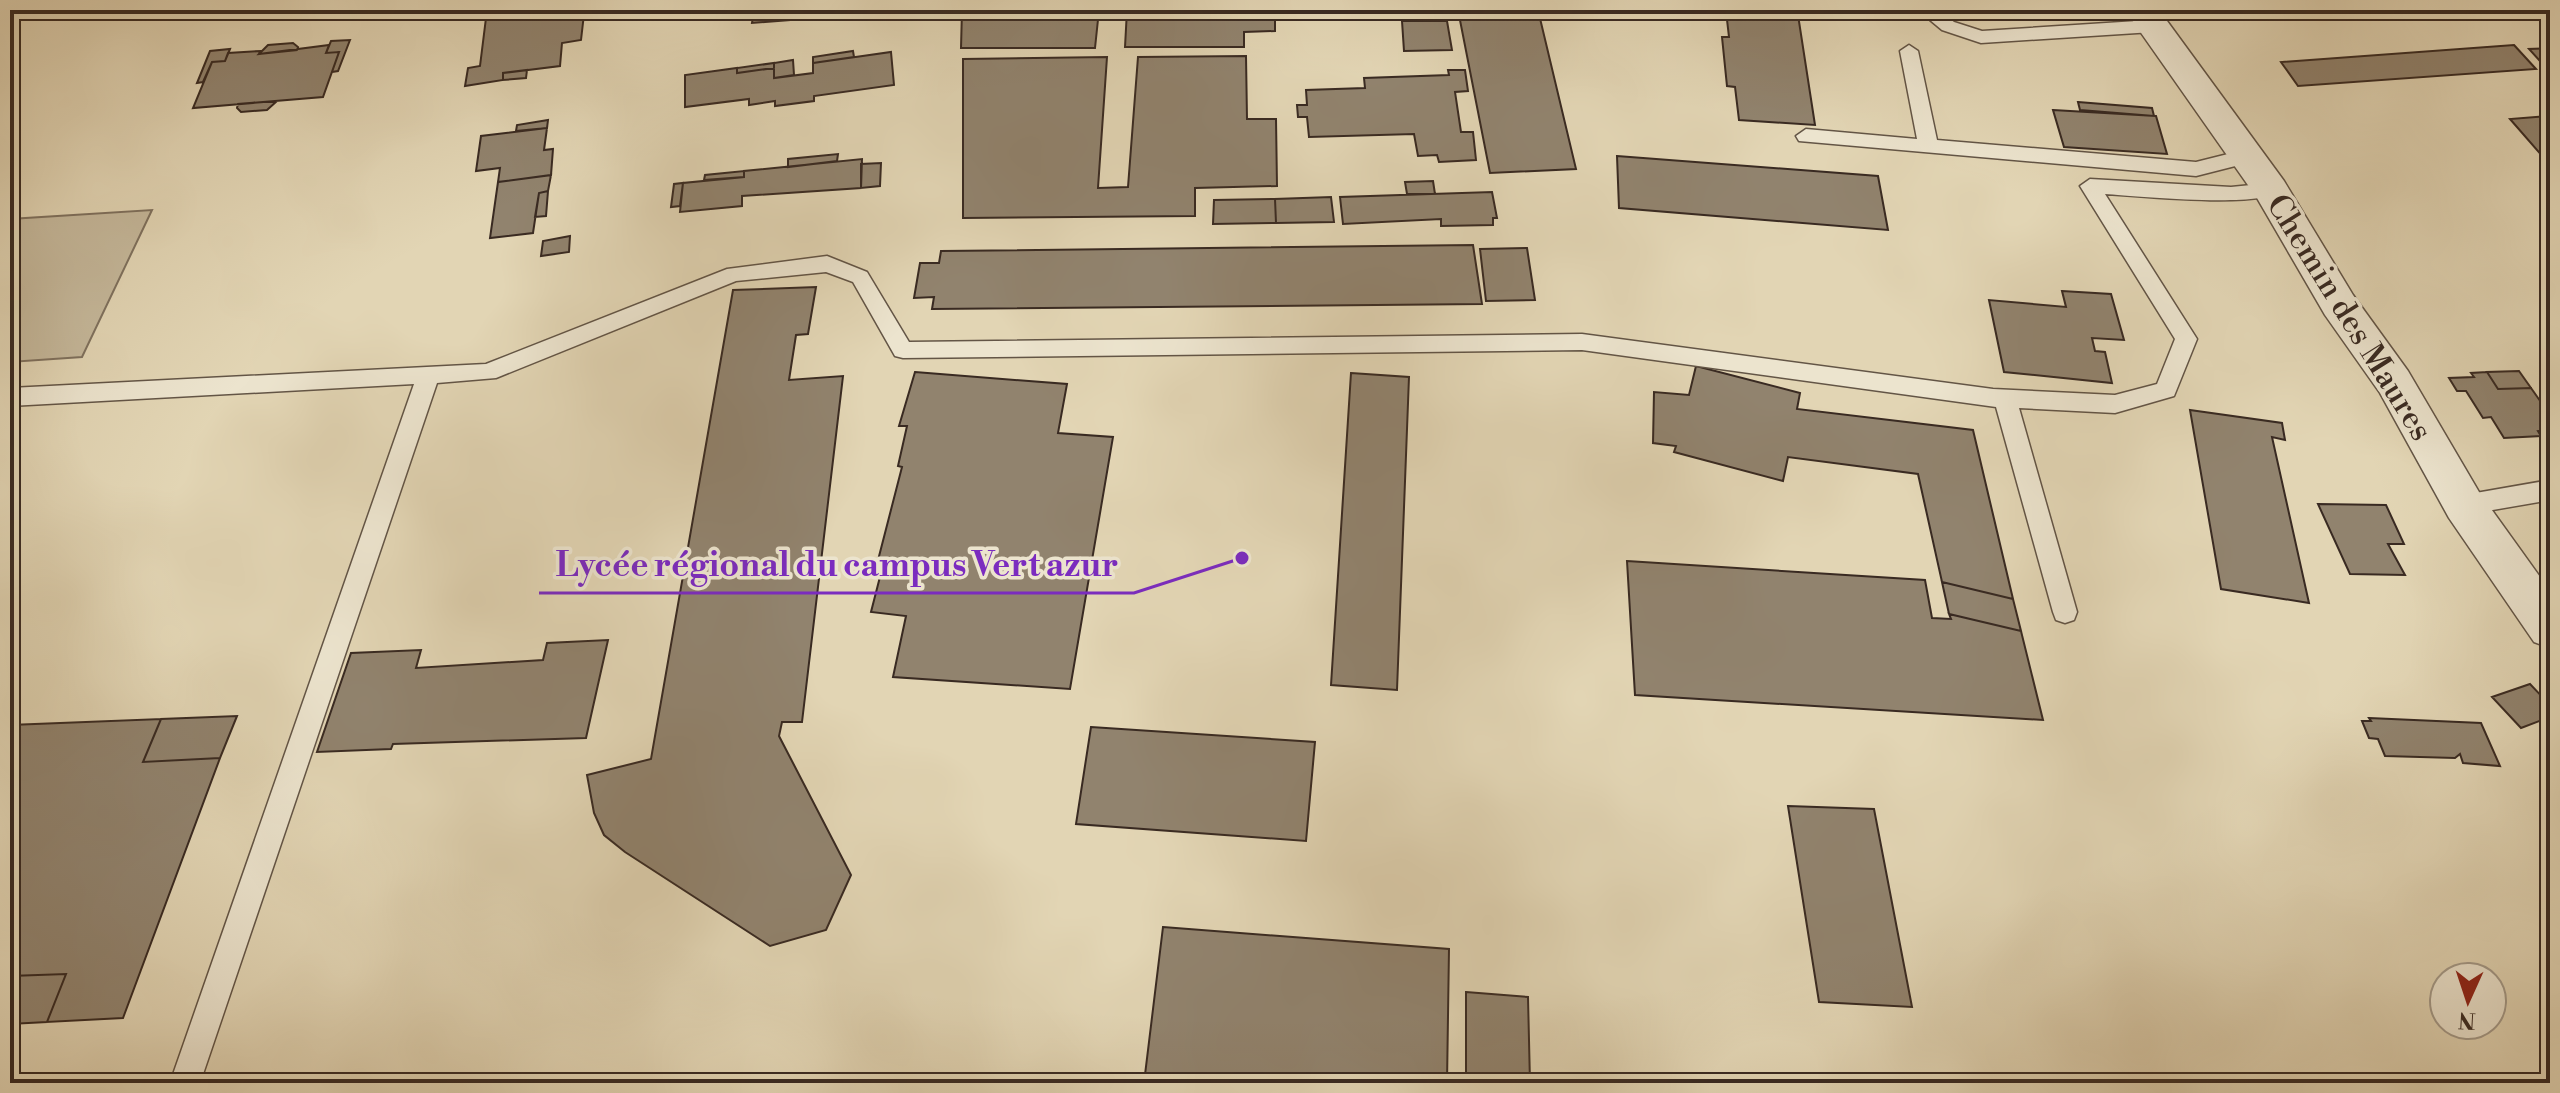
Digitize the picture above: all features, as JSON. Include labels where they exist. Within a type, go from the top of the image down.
[{"type":"street","name":"Chemin des Maures","points":[[2148,18],[2271,190],[2339,305],[2394,382],[2464,505],[2550,628]]},
{"type":"lane","points":[[1927,10],[1948,26],[1981,37],[2148,18]]},
{"type":"lane","points":[[1909,51],[1928,146]]},
{"type":"lane","points":[[1806,136],[2196,169],[2248,156]]},
{"type":"lane","points":[[10,397],[488,372],[734,274],[827,264],[860,277],[903,350],[1582,342],[2005,398],[2115,404],[2166,390],[2186,339],[2090,186],[2231,194],[2271,190]]},
{"type":"lane","points":[[185,1083],[429,374]]},
{"type":"lane","points":[[2005,398],[2065,612]]},
{"type":"lane","points":[[2464,505],[2550,490]]},
{"type":"shaded area","points":[[152,210],[82,357],[10,362],[10,219]]},
{"type":"building","points":[[487,10],[564,10],[564,17],[584,14],[581,40],[562,43],[560,66],[503,73],[503,80],[465,86],[468,68],[480,66]]},
{"type":"building","points":[[716,10],[909,10],[909,13],[790,20],[791,15],[715,20]]},
{"type":"building","points":[[962,10],[1099,10],[1095,48],[961,48]]},
{"type":"building","points":[[1127,10],[1275,10],[1275,31],[1244,32],[1244,47],[1125,47]]},
{"type":"building","points":[[1458,10],[1538,10],[1576,169],[1490,173]]},
{"type":"building","points":[[1726,11],[1798,15],[1815,125],[1739,120],[1735,87],[1727,86],[1722,37],[1729,37]]},
{"type":"building","points":[[791,15],[790,20],[752,23],[753,17]]},
{"type":"building","points":[[1402,21],[1447,21],[1452,50],[1404,51]]},
{"type":"building","points":[[350,40],[338,71],[332,72],[339,52],[326,53],[331,41]]},
{"type":"building","points":[[293,43],[297,50],[259,54],[268,45]]},
{"type":"building","points":[[329,45],[326,53],[339,52],[323,97],[193,108],[212,62],[225,61],[228,53],[260,51],[259,54]]},
{"type":"building","points":[[2514,45],[2536,69],[2298,86],[2281,62]]},
{"type":"building","points":[[2550,48],[2550,72],[2529,49]]},
{"type":"building","points":[[230,49],[225,61],[212,62],[203,82],[197,83],[210,51]]},
{"type":"building","points":[[853,51],[854,57],[813,63],[813,57]]},
{"type":"building","points":[[891,52],[894,85],[814,96],[814,101],[775,106],[775,101],[749,105],[749,99],[685,107],[685,75],[737,68],[737,73],[774,68],[774,78],[813,73],[813,63]]},
{"type":"building","points":[[1246,56],[1247,119],[1276,119],[1277,186],[1195,188],[1195,216],[963,218],[963,59],[1107,57],[1098,188],[1128,187],[1138,57]]},
{"type":"building","points":[[793,60],[794,75],[774,78],[774,63]]},
{"type":"building","points":[[774,63],[774,68],[737,73],[737,68]]},
{"type":"building","points":[[527,70],[526,78],[503,80],[503,73]]},
{"type":"building","points":[[1448,70],[1465,70],[1468,91],[1455,92],[1461,132],[1473,132],[1476,160],[1439,162],[1437,155],[1418,156],[1414,134],[1309,137],[1307,117],[1298,117],[1297,105],[1307,105],[1306,90],[1365,88],[1364,78],[1449,75]]},
{"type":"building","points":[[277,101],[267,110],[241,112],[237,108],[238,104]]},
{"type":"building","points":[[2078,102],[2152,108],[2154,116],[2080,110]]},
{"type":"building","points":[[2053,110],[2156,116],[2167,154],[2064,147]]},
{"type":"building","points":[[2550,116],[2550,165],[2510,119]]},
{"type":"building","points":[[548,120],[547,128],[516,131],[517,125]]},
{"type":"building","points":[[547,128],[544,150],[553,149],[551,175],[498,182],[500,168],[476,171],[481,136]]},
{"type":"building","points":[[838,154],[837,161],[788,167],[788,159]]},
{"type":"building","points":[[1617,156],[1878,176],[1888,230],[1619,208]]},
{"type":"building","points":[[862,159],[861,188],[742,196],[742,206],[680,212],[683,183],[744,177],[744,171]]},
{"type":"building","points":[[881,163],[880,186],[861,188],[861,164]]},
{"type":"building","points":[[744,171],[744,177],[704,180],[705,175]]},
{"type":"building","points":[[551,175],[548,191],[539,193],[533,233],[490,238],[498,182]]},
{"type":"building","points":[[1433,181],[1435,194],[1407,194],[1405,182]]},
{"type":"building","points":[[683,183],[680,206],[671,207],[674,184]]},
{"type":"building","points":[[548,191],[546,216],[535,217],[539,193]]},
{"type":"building","points":[[1492,192],[1497,218],[1493,218],[1493,225],[1441,226],[1441,219],[1343,224],[1340,197]]},
{"type":"building","points":[[1331,197],[1334,222],[1276,223],[1275,199]]},
{"type":"building","points":[[1275,199],[1276,223],[1213,224],[1214,200]]},
{"type":"building","points":[[570,236],[569,252],[541,256],[543,241]]},
{"type":"building","points":[[1473,245],[1482,304],[932,309],[934,297],[914,298],[920,263],[939,263],[941,251]]},
{"type":"building","points":[[1527,248],[1535,300],[1486,301],[1480,249]]},
{"type":"building","points":[[816,287],[808,334],[796,335],[789,380],[843,376],[802,722],[782,722],[779,736],[851,875],[826,930],[770,946],[625,852],[604,835],[594,813],[587,775],[651,759],[733,290]]},
{"type":"building","points":[[2062,291],[2111,294],[2124,340],[2092,338],[2095,351],[2105,352],[2112,383],[2004,372],[1989,300],[2066,307]]},
{"type":"building","points":[[1696,366],[1800,393],[1797,409],[1973,430],[2013,599],[1942,582],[1918,474],[1788,457],[1783,481],[1674,452],[1676,446],[1653,443],[1654,392],[1689,395]]},
{"type":"building","points":[[2519,371],[2531,388],[2498,389],[2487,372]]},
{"type":"building","points":[[915,372],[1067,384],[1058,433],[1113,437],[1070,689],[893,677],[906,616],[871,612],[882,569],[876,568],[902,467],[898,466],[907,426],[899,426]]},
{"type":"building","points":[[2487,372],[2498,389],[2531,388],[2550,415],[2550,430],[2538,431],[2541,436],[2504,438],[2491,417],[2483,418],[2466,391],[2457,391],[2449,378],[2474,377],[2471,373]]},
{"type":"building","points":[[1351,373],[1409,377],[1397,690],[1331,685]]},
{"type":"building","points":[[2190,410],[2282,423],[2285,440],[2272,437],[2309,603],[2221,589]]},
{"type":"building","points":[[2318,504],[2386,505],[2404,544],[2388,544],[2405,575],[2350,574]]},
{"type":"building","points":[[1627,561],[1925,580],[1932,618],[1951,619],[1949,614],[2021,631],[2043,720],[1635,695]]},
{"type":"building","points":[[1942,582],[2013,599],[2021,631],[1949,614]]},
{"type":"building","points":[[608,640],[586,738],[393,744],[391,749],[317,752],[351,653],[421,650],[416,668],[543,660],[547,643]]},
{"type":"building","points":[[2530,684],[2550,705],[2550,717],[2521,728],[2492,697]]},
{"type":"building","points":[[237,716],[220,758],[143,762],[161,719]]},
{"type":"building","points":[[2369,718],[2481,723],[2500,766],[2463,763],[2460,754],[2455,758],[2385,756],[2378,739],[2369,738],[2362,721],[2371,721]]},
{"type":"building","points":[[161,719],[143,762],[220,758],[123,1018],[47,1022],[66,974],[10,976],[10,725]]},
{"type":"building","points":[[1091,727],[1315,742],[1306,841],[1076,824]]},
{"type":"building","points":[[1788,806],[1874,809],[1912,1007],[1819,1002]]},
{"type":"building","points":[[1163,927],[1449,949],[1447,1083],[1144,1083]]},
{"type":"building","points":[[66,974],[47,1022],[10,1024],[10,976]]},
{"type":"building","points":[[1466,992],[1528,997],[1530,1083],[1466,1083]]},
{"type":"place","name":"Lycée régional du campus Vert azur","points":[[1242,558]]}]
